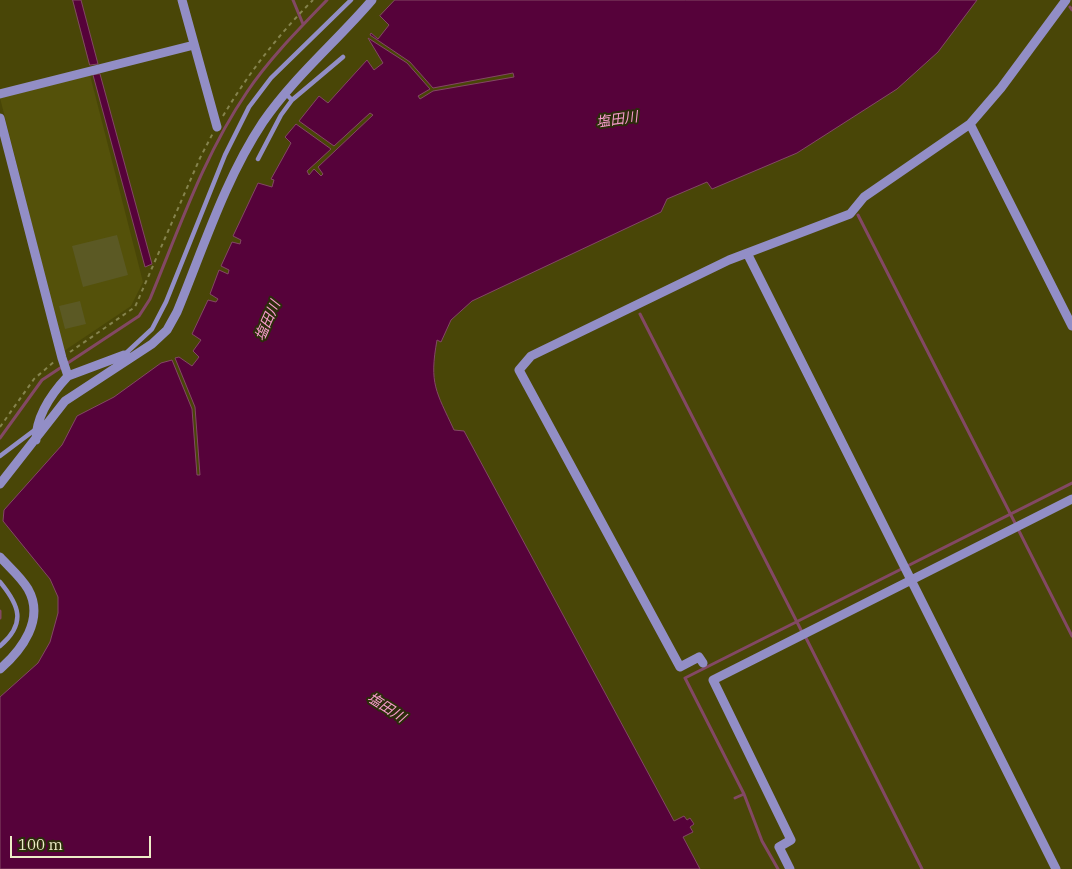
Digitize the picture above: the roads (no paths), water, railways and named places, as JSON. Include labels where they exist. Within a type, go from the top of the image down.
[{"type":"street","points":[[182,0],[217,127]]},
{"type":"street","points":[[36,440],[36,429],[51,394],[67,373],[127,356],[152,344],[168,330],[234,173],[263,123],[285,93],[372,0]]},
{"type":"street","points":[[703,663],[699,657],[680,667],[519,370],[531,356],[729,260],[850,214],[864,197],[970,124],[1001,88],[1066,0]]},
{"type":"street","points":[[0,94],[194,45]]},
{"type":"street","points":[[0,118],[67,373]]},
{"type":"street","points":[[970,124],[1072,326]]},
{"type":"street","points":[[747,254],[903,561],[1056,869]]},
{"type":"street","points":[[0,484],[65,401],[127,356]]},
{"type":"street","points":[[790,869],[778,847],[791,840],[712,680],[910,576],[1072,500]]},
{"type":"street","points":[[0,557],[27,588],[33,601],[34,620],[26,642],[0,669]]},
{"type":"lane","points":[[127,356],[152,329],[166,302],[225,155],[248,108],[271,78],[351,0]]},
{"type":"lane","points":[[258,159],[281,115],[292,100],[343,57]]},
{"type":"lane","points":[[285,93],[292,100]]},
{"type":"lane","points":[[0,456],[36,429]]},
{"type":"lane","points":[[0,582],[14,598],[18,609],[15,626],[0,646]]},
{"type":"water","points":[[73,0],[81,0],[98,64],[90,65]]},
{"type":"water","name":"塩田川","points":[[395,0],[977,0],[938,52],[897,89],[797,153],[712,189],[707,182],[667,199],[661,212],[472,301],[451,320],[441,342],[437,340],[434,378],[439,396],[454,430],[464,431],[674,821],[684,816],[687,820],[690,818],[694,824],[690,827],[693,832],[683,837],[700,869],[0,869],[0,697],[38,663],[50,642],[58,613],[58,597],[50,579],[3,521],[4,510],[62,445],[77,416],[114,397],[161,363],[172,360],[192,409],[197,475],[200,475],[195,407],[175,358],[179,357],[192,366],[199,357],[193,351],[201,340],[192,334],[208,300],[216,302],[218,299],[210,294],[219,270],[228,274],[229,270],[221,266],[232,242],[240,244],[241,240],[233,236],[258,183],[272,187],[274,180],[271,179],[291,143],[285,137],[296,124],[331,149],[307,171],[309,175],[314,169],[321,176],[323,174],[318,167],[373,115],[370,113],[334,146],[299,121],[319,96],[328,103],[367,60],[374,70],[383,63],[368,38],[407,63],[430,89],[418,96],[420,99],[433,91],[514,77],[513,73],[433,88],[410,62],[370,35],[371,33],[378,39],[389,25],[380,16]]},
{"type":"water","points":[[100,74],[152,264],[145,267],[93,75]]},
{"type":"waterway","points":[[293,0],[303,24]]},
{"type":"waterway","points":[[0,438],[42,380],[139,316],[150,299],[205,167],[232,116],[265,68],[327,0]]},
{"type":"waterway","points":[[858,215],[1015,523]]},
{"type":"waterway","points":[[640,314],[801,630]]},
{"type":"waterway","points":[[735,798],[744,794],[685,678],[1072,483]]},
{"type":"waterway","points":[[1019,531],[1072,636]]},
{"type":"waterway","points":[[0,611],[0,618]]},
{"type":"waterway","points":[[806,638],[922,869]]},
{"type":"waterway","points":[[744,794],[762,841],[778,869]]}]
